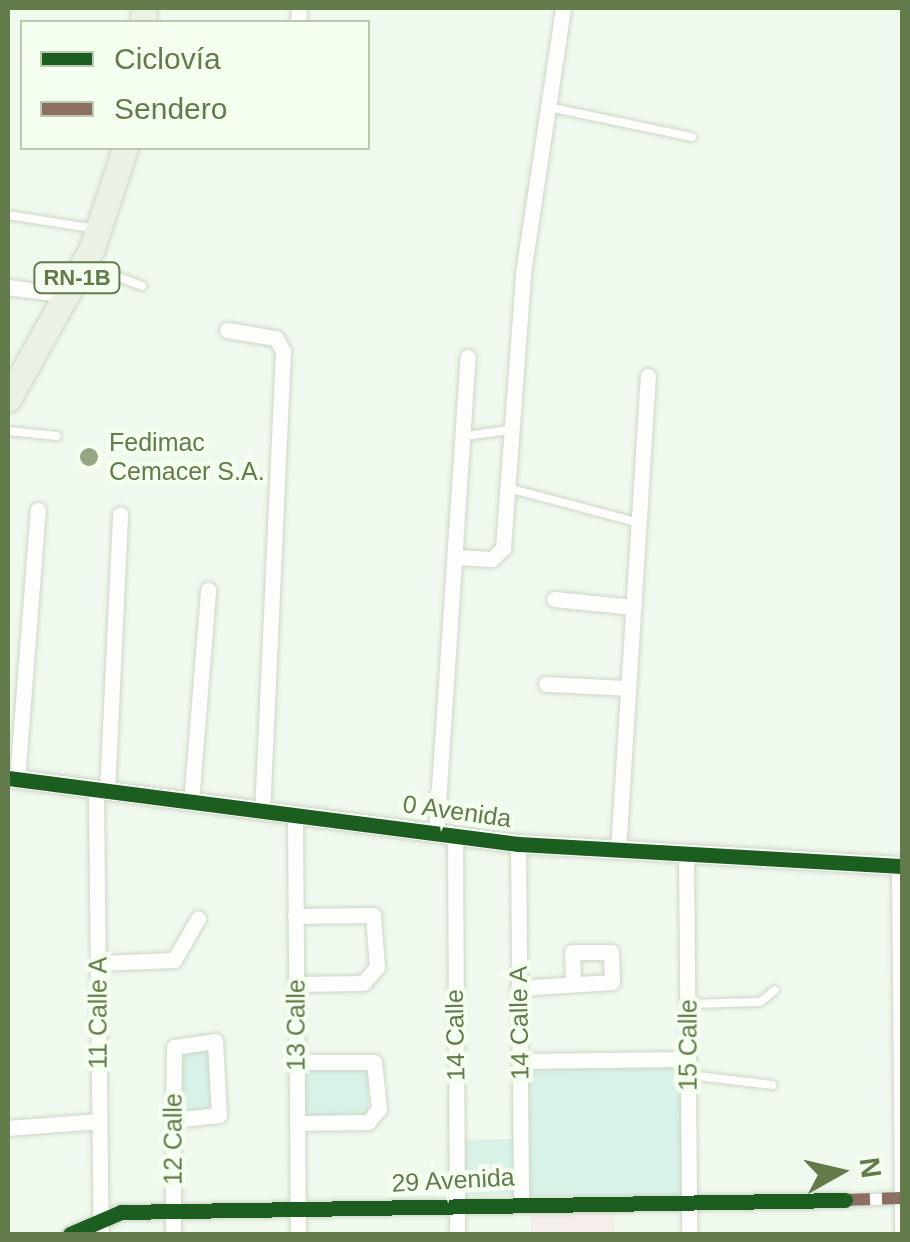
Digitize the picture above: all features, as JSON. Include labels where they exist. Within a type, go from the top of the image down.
[{"type":"highway","name":"RN-1B","points":[[8,399],[84,264],[100,229],[124,150]]},
{"type":"street","points":[[455,556],[500,554],[548,107],[563,8]]},
{"type":"street","points":[[8,287],[68,295]]},
{"type":"street","points":[[227,330],[276,338],[284,351],[262,812]]},
{"type":"street","name":"14 Calle","points":[[457,1234],[445,834],[455,556],[468,356]]},
{"type":"street","points":[[618,851],[648,376]]},
{"type":"street","points":[[12,779],[38,510]]},
{"type":"street","name":"11 Calle A","points":[[101,1234],[98,963],[102,791],[120,514]]},
{"type":"street","points":[[190,802],[208,590]]},
{"type":"street","points":[[554,599],[634,608]]},
{"type":"street","points":[[546,684],[628,688]]},
{"type":"street","name":"0 Avenida","points":[[12,779],[518,844],[901,866]]},
{"type":"street","name":"13 Calle","points":[[295,816],[298,1234]]},
{"type":"street","name":"14 Calle A","points":[[518,844],[521,1202]]},
{"type":"street","name":"15 Calle","points":[[686,854],[688,1234]]},
{"type":"street","points":[[901,866],[902,1234]]},
{"type":"street","points":[[295,916],[373,916],[374,977],[296,984]]},
{"type":"street","points":[[98,963],[179,956],[198,919]]},
{"type":"street","points":[[518,988],[612,982],[612,952],[572,952],[573,984]]},
{"type":"street","name":"12 Calle","points":[[173,1120],[218,1117],[215,1041],[176,1043],[173,1120],[173,1234]]},
{"type":"street","points":[[519,1061],[688,1067]]},
{"type":"street","points":[[296,1062],[376,1064],[374,1119],[297,1123]]},
{"type":"street","points":[[8,1128],[99,1122]]},
{"type":"street","points":[[845,1200],[902,1198]]},
{"type":"street","name":"29 Avenida","points":[[70,1234],[100,1215],[457,1208],[521,1202],[845,1200]]},
{"type":"lane","points":[[548,107],[692,136]]},
{"type":"lane","points":[[8,215],[100,229]]},
{"type":"lane","points":[[84,264],[142,286]]},
{"type":"lane","points":[[465,436],[512,430]]},
{"type":"lane","points":[[8,431],[56,436]]},
{"type":"lane","points":[[508,488],[640,523]]},
{"type":"lane","points":[[687,1004],[760,1002],[775,990]]},
{"type":"lane","points":[[688,1067],[772,1085]]},
{"type":"shaded area","points":[[531,1208],[614,1208],[614,1234],[531,1234]]},
{"type":"green space","points":[[177,1048],[214,1048],[214,1116],[177,1116]]},
{"type":"green space","points":[[527,1064],[684,1064],[684,1196],[527,1196]]},
{"type":"green space","points":[[303,1065],[368,1065],[368,1119],[303,1119]]},
{"type":"green space","points":[[513,1139],[514,1195],[460,1196],[459,1140]]},
{"type":"marked path","points":[[845,1200],[902,1198]]},
{"type":"cycle path","points":[[8,778],[518,844],[902,866]]},
{"type":"cycle path","points":[[70,1234],[121,1212],[845,1200]]},
{"type":"place","name":"Fedimac Cemacer S.A.","points":[[89,457]]}]
